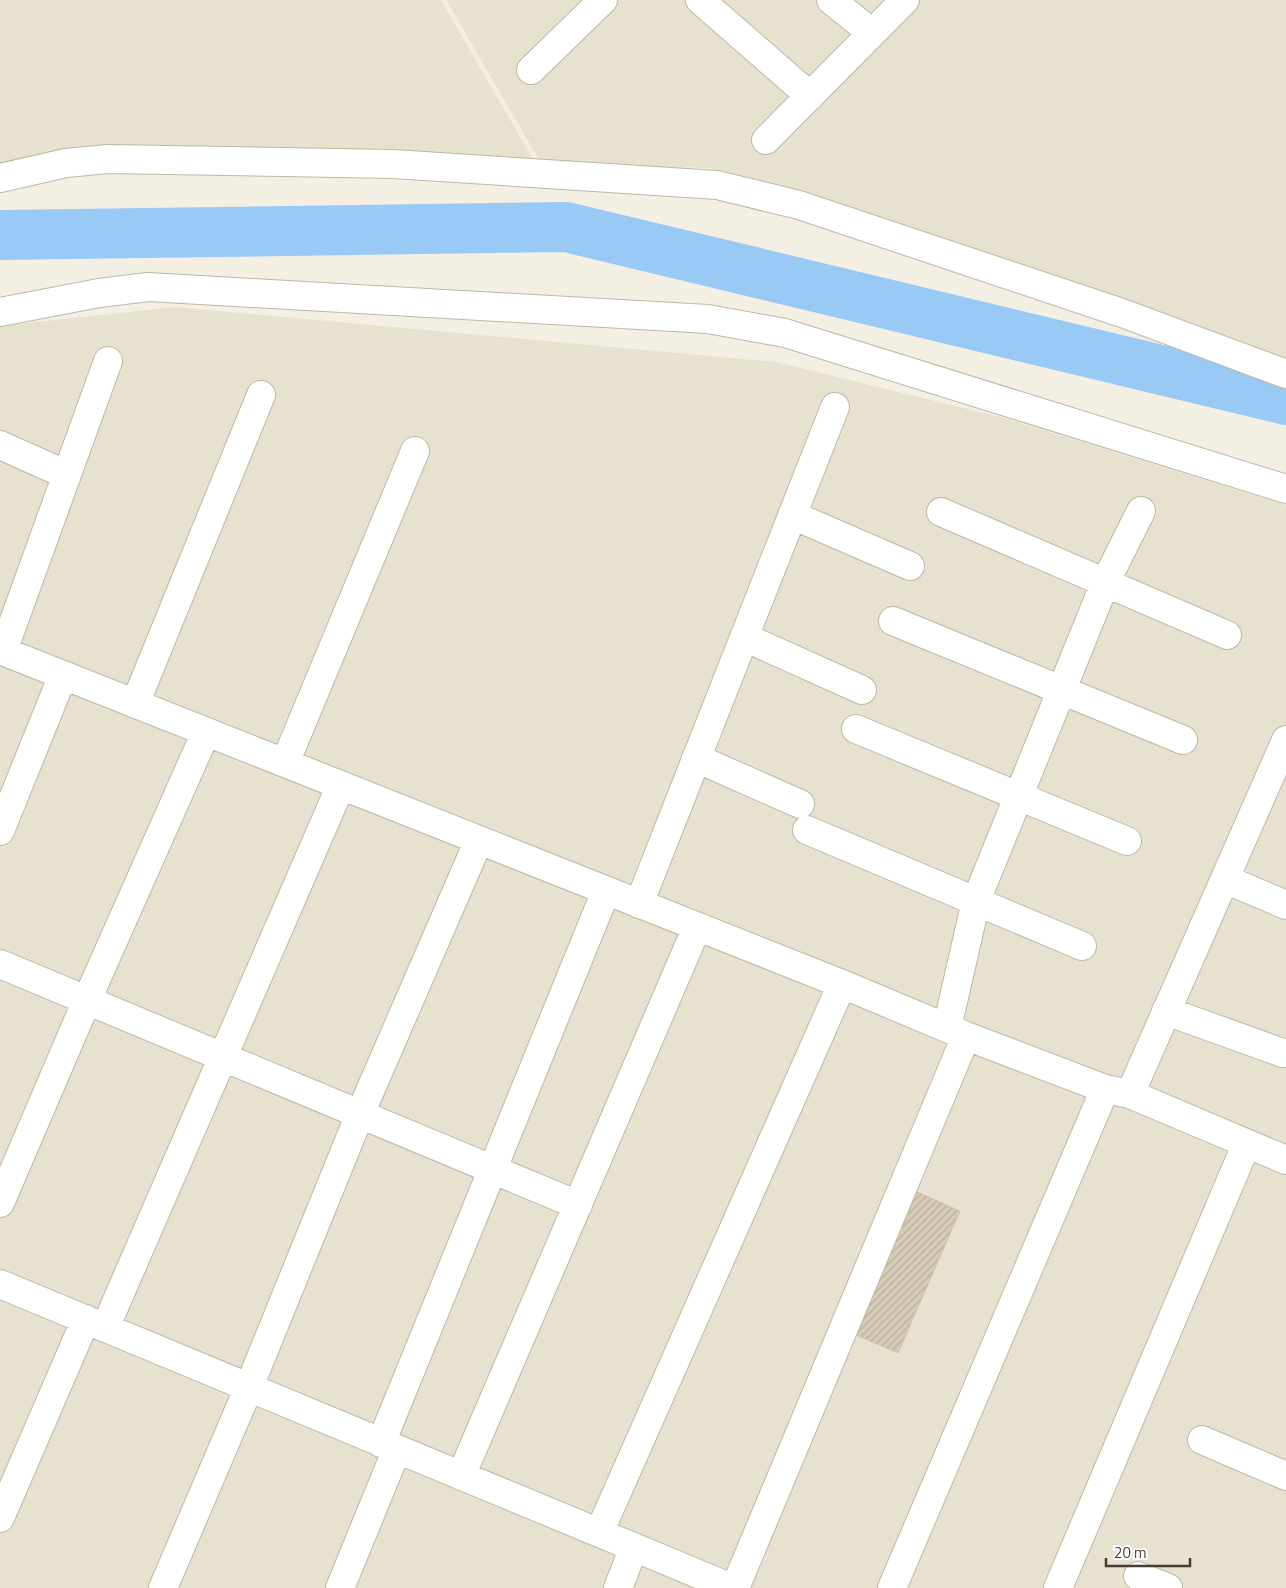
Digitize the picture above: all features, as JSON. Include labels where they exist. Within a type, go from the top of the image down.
[{"type":"street","points":[[531,70],[602,0]]},
{"type":"street","points":[[700,0],[810,96]]},
{"type":"street","points":[[831,0],[872,34]]},
{"type":"street","points":[[766,140],[905,0]]},
{"type":"street","points":[[0,178],[66,163],[108,159],[393,164],[717,185],[800,205],[1104,306],[1286,374]]},
{"type":"street","points":[[0,312],[62,300],[148,287],[708,319],[785,333],[1286,489]]},
{"type":"street","points":[[108,361],[1,650],[842,984],[956,1032],[1118,1091],[1286,1160]]},
{"type":"street","points":[[135,704],[261,395]]},
{"type":"street","points":[[639,904],[835,407]]},
{"type":"street","points":[[0,445],[67,475]]},
{"type":"street","points":[[286,763],[416,450]]},
{"type":"street","points":[[941,512],[1226,635]]},
{"type":"street","points":[[0,1284],[733,1588],[956,1032],[976,901],[1105,583],[1141,512]]},
{"type":"street","points":[[792,515],[910,566]]},
{"type":"street","points":[[893,621],[1183,740]]},
{"type":"street","points":[[744,637],[862,690]]},
{"type":"street","points":[[0,831],[63,675]]},
{"type":"street","points":[[856,729],[1127,841]]},
{"type":"street","points":[[0,1204],[87,1000],[206,732]]},
{"type":"street","points":[[892,1588],[1118,1091],[1166,1011],[1286,742]]},
{"type":"street","points":[[696,758],[800,804]]},
{"type":"street","points":[[0,1518],[5,1491],[95,1324],[222,1056],[340,785]]},
{"type":"street","points":[[807,830],[1082,946]]},
{"type":"street","points":[[164,1588],[249,1387],[360,1114],[479,840]]},
{"type":"street","points":[[1225,879],[1286,905]]},
{"type":"street","points":[[340,1588],[389,1446],[491,1169],[606,890]]},
{"type":"street","points":[[461,1476],[697,927]]},
{"type":"street","points":[[0,964],[578,1205]]},
{"type":"street","points":[[599,1533],[842,984]]},
{"type":"street","points":[[1166,1011],[1283,1053]]},
{"type":"street","points":[[1058,1588],[1246,1144]]},
{"type":"street","points":[[1202,1440],[1286,1476]]},
{"type":"street","points":[[618,1588],[634,1547]]},
{"type":"street","points":[[1138,1576],[1168,1588]]},
{"type":"shaded area","points":[[0,0],[441,0],[534,161],[0,165]]},
{"type":"shaded area","points":[[446,0],[1286,0],[1286,361],[794,190],[710,168],[541,163]]},
{"type":"shaded area","points":[[175,307],[776,362],[1004,418],[1286,505],[1286,1588],[0,1588],[0,326]]},
{"type":"building","points":[[917,1192],[960,1211],[898,1353],[856,1335]]},
{"type":"waterway","points":[[0,235],[566,227],[1286,400]]}]
